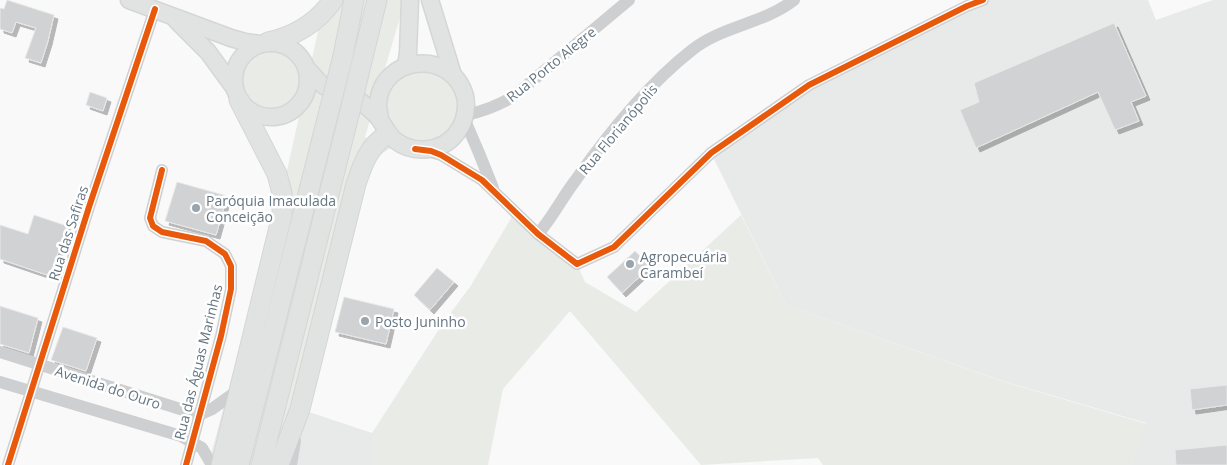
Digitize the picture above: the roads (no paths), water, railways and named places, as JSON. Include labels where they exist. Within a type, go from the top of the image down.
[{"type":"highway","points":[[264,43],[302,30],[314,22],[333,0]]},
{"type":"highway","points":[[239,465],[343,56],[354,0]]},
{"type":"highway","points":[[261,465],[377,0]]},
{"type":"highway","points":[[221,465],[282,215],[282,193],[277,174],[237,94]]},
{"type":"highway","points":[[279,465],[300,409],[356,184],[364,160],[384,127]]},
{"type":"main road","points":[[128,0],[245,42],[281,44],[293,49],[302,59],[309,79],[305,95],[295,108]]},
{"type":"main road","points":[[406,66],[410,0]]},
{"type":"main road","points":[[430,0],[453,75]]},
{"type":"main road","points":[[174,18],[208,52],[248,109],[266,117],[280,116],[295,108],[324,87]]},
{"type":"main road","points":[[237,94],[234,80],[237,65],[247,52],[264,43]]},
{"type":"main road","points":[[307,69],[324,87],[352,95],[405,147],[415,150],[430,150],[443,145],[454,136],[465,117],[465,98],[461,85],[453,75],[443,68],[430,63],[406,66],[369,90],[352,95]]},
{"type":"main road","points":[[384,127],[378,106],[381,91],[388,78]]},
{"type":"street","name":"Rua Porto Alegre","points":[[465,117],[501,105],[514,96],[629,0]]},
{"type":"street","name":"Rua Florianópolis","points":[[538,234],[575,181],[629,112],[692,49],[716,35],[765,18],[794,0]]},
{"type":"street","points":[[415,150],[430,151],[441,155],[482,180],[538,234],[577,264],[614,247],[711,152],[809,85],[967,6],[983,0]]},
{"type":"street","name":"Rua das Safiras","points":[[8,465],[89,207],[155,9]]},
{"type":"street","points":[[465,117],[494,190]]},
{"type":"street","name":"Rua das Águas Marinhas","points":[[162,170],[150,218],[153,226],[162,232],[206,242],[225,254],[231,266],[231,289],[221,336],[186,465]]},
{"type":"street","name":"Avenida do Ouro","points":[[0,352],[199,415]]},
{"type":"street","name":"Avenida do Ouro","points":[[0,382],[181,436],[202,448],[212,465]]},
{"type":"street","points":[[199,415],[212,409],[240,390]]},
{"type":"street","points":[[291,465],[300,409]]},
{"type":"place","name":"Paróquia Imaculada Conceição","points":[[196,208]]},
{"type":"place","name":"Agropecuária Carambeí","points":[[630,264]]},
{"type":"place","name":"Posto Juninho","points":[[365,321]]}]
